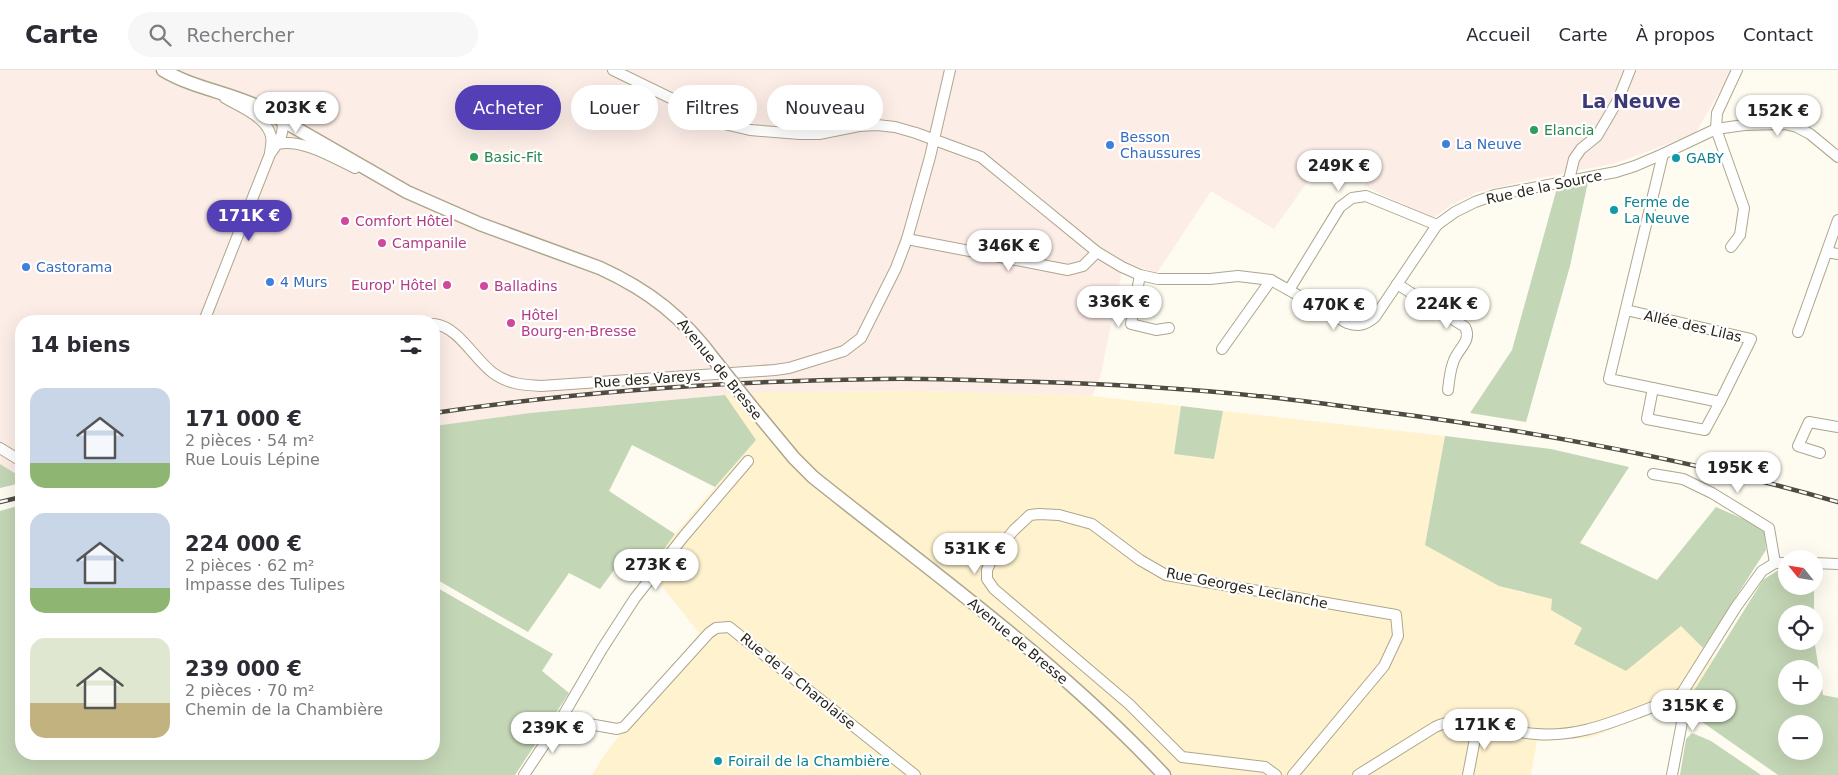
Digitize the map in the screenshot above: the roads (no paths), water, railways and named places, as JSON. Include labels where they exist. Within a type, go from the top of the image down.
[{"type":"main road","name":"Avenue de Bresse","points":[[163,70],[178,79],[202,88],[247,101],[390,183],[457,215],[600,268],[636,286],[675,315],[690,330],[794,458],[813,477],[1031,650],[1106,717],[1164,775]]},
{"type":"main road","name":"Avenue de Bresse","points":[[1106,717],[1158,758],[1175,775]]},
{"type":"street","name":"Rue de la Source","points":[[613,70],[724,124],[739,129],[819,134],[859,126],[877,125],[895,127],[934,139],[981,157],[1097,252],[1140,275],[1158,279],[1210,279],[1238,276],[1271,280],[1347,324],[1358,326],[1366,324],[1375,317],[1437,225],[1455,212],[1475,202],[1495,195],[1616,172],[1663,154],[1716,129],[1744,125],[1785,124],[1797,127],[1810,134],[1838,157]]},
{"type":"street","name":"Rue des Vareys","points":[[440,326],[450,330],[494,374],[520,385],[541,386],[775,370],[789,368],[844,351],[861,338],[892,277],[908,239],[950,70]]},
{"type":"street","points":[[1569,180],[1574,160],[1581,148],[1597,136],[1618,100],[1630,70]]},
{"type":"street","points":[[1731,247],[1740,234],[1744,208],[1716,129],[1717,113],[1737,70]]},
{"type":"street","points":[[202,88],[238,106],[264,124],[270,132],[272,141],[270,154],[207,315]]},
{"type":"street","points":[[270,154],[278,144],[284,129],[282,120]]},
{"type":"street","points":[[278,144],[286,142],[304,146],[390,183]]},
{"type":"street","name":"Allée des Lilas","points":[[1663,154],[1609,379],[1720,402]]},
{"type":"street","points":[[1288,290],[1340,208],[1352,198],[1366,196],[1437,225]]},
{"type":"street","points":[[1798,332],[1838,220]]},
{"type":"street","points":[[908,239],[1068,270],[1083,266],[1097,252]]},
{"type":"street","points":[[1827,252],[1838,254]]},
{"type":"street","points":[[1140,275],[1131,324],[1156,330],[1169,328]]},
{"type":"street","points":[[1222,349],[1271,280]]},
{"type":"street","points":[[1397,284],[1466,327],[1468,338],[1453,361],[1448,390]]},
{"type":"street","name":"Allée des Lilas","points":[[1626,310],[1751,339],[1705,430],[1647,419],[1653,388]]},
{"type":"street","points":[[1820,453],[1798,446],[1808,422],[1838,427]]},
{"type":"street","points":[[0,448],[15,457]]},
{"type":"street","points":[[524,775],[561,719],[602,648],[635,598],[684,536],[748,461]]},
{"type":"street","points":[[1358,775],[1446,722],[1469,720],[1509,731],[1535,734],[1580,733],[1600,728],[1671,700],[1682,693],[1736,607],[1762,571],[1775,563],[1768,528],[1712,493],[1683,479],[1653,474]]},
{"type":"street","name":"Rue Georges Leclanche","points":[[1276,775],[1265,767],[1182,757],[1129,704],[994,589],[987,579],[987,570],[994,554],[1014,530],[1030,515],[1059,515],[1092,524],[1140,560],[1166,575],[1396,616],[1398,636],[1384,666],[1293,775]]},
{"type":"street","points":[[1823,563],[1838,564]]},
{"type":"street","name":"Rue de la Charolaise","points":[[561,719],[617,729],[624,727],[709,633],[716,628],[729,627],[915,775]]},
{"type":"street","points":[[1672,775],[1683,717],[1682,707],[1677,696]]},
{"type":"street","points":[[1468,775],[1478,723]]},
{"type":"railway","points":[[440,412],[601,393],[825,380],[926,379],[1161,388],[1300,400],[1547,436],[1723,472],[1838,502]]},
{"type":"railway","points":[[0,502],[15,498]]},
{"type":"place","name":"Elancia","points":[[1534,130]]},
{"type":"place","name":"La Neuve","points":[[1446,144]]},
{"type":"place","name":"Besson Chaussures","points":[[1110,145]]},
{"type":"place","name":"Basic-Fit","points":[[474,157]]},
{"type":"place","name":"GABY","points":[[1676,158]]},
{"type":"place","name":"Ferme de La Neuve","points":[[1614,210]]},
{"type":"place","name":"Comfort Hôtel","points":[[345,221]]},
{"type":"place","name":"Campanile","points":[[382,243]]},
{"type":"place","name":"Castorama","points":[[26,267]]},
{"type":"place","name":"4 Murs","points":[[270,282]]},
{"type":"place","name":"Europ' Hôtel","points":[[447,285]]},
{"type":"place","name":"Balladins","points":[[484,286]]},
{"type":"place","name":"Hôtel Bourg-en-Bresse","points":[[511,323]]},
{"type":"place","name":"Foirail de la Chambière","points":[[718,761]]},
{"type":"district","name":"La Neuve","points":[[1631,101]]}]
